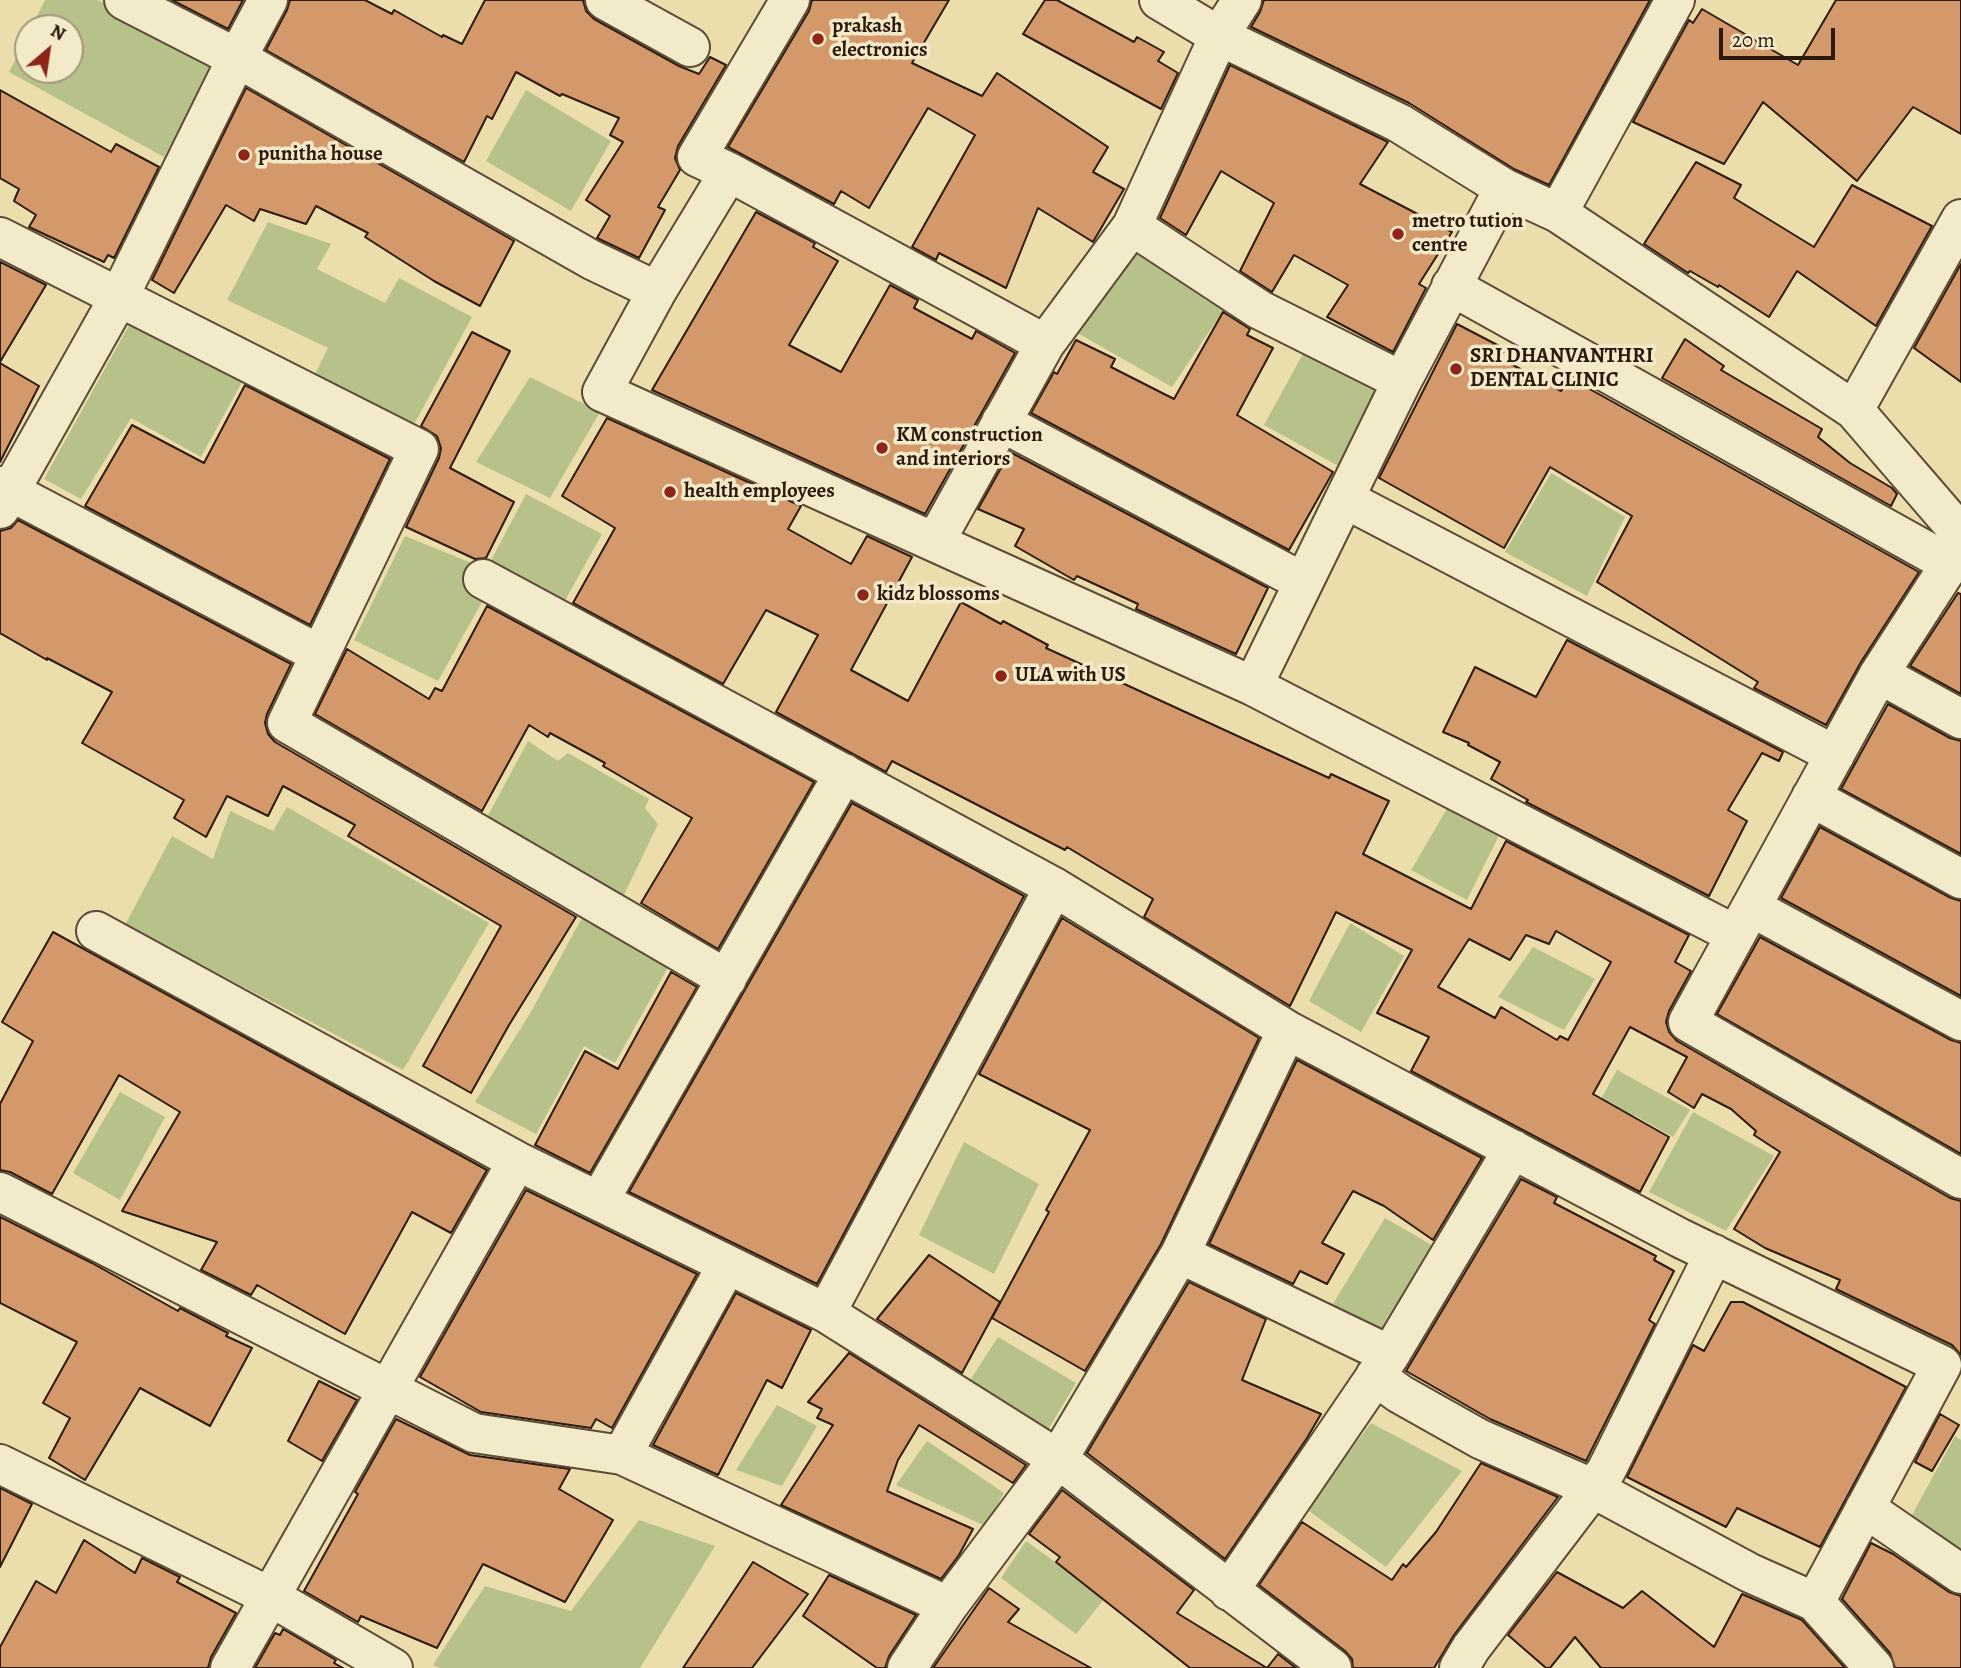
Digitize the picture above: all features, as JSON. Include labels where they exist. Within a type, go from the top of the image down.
[{"type":"street","points":[[124,0],[237,58],[592,260],[657,291]]},
{"type":"street","points":[[268,0],[118,299],[4,495],[319,654]]},
{"type":"street","points":[[604,0],[690,47]]},
{"type":"street","points":[[789,0],[696,157],[729,172],[1045,344]]},
{"type":"street","points":[[1159,0],[1219,36],[1399,123],[1504,188],[1558,213],[1854,410],[1956,543]]},
{"type":"street","points":[[935,542],[1045,344],[1132,226],[1219,36],[1242,0]]},
{"type":"street","points":[[1558,213],[1663,4]]},
{"type":"street","points":[[729,172],[657,291],[602,392],[1252,686],[1744,921],[1961,1021]]},
{"type":"street","points":[[1252,686],[1402,381],[1504,188]]},
{"type":"street","points":[[1854,410],[1961,219]]},
{"type":"street","points":[[1132,226],[1260,310],[1402,381]]},
{"type":"street","points":[[0,237],[419,449],[287,723],[727,979]]},
{"type":"street","points":[[1451,286],[1956,543]]},
{"type":"street","points":[[1001,422],[1303,582]]},
{"type":"street","points":[[1345,499],[1835,755]]},
{"type":"street","points":[[1956,543],[1879,674],[1688,1022],[1961,1179]]},
{"type":"street","points":[[484,579],[1054,887],[1287,1030],[1714,1254],[1942,1365],[1815,1602]]},
{"type":"street","points":[[1879,674],[1961,719]]},
{"type":"street","points":[[599,1201],[844,773]]},
{"type":"street","points":[[1811,797],[1961,879]]},
{"type":"street","points":[[826,1313],[1054,887]]},
{"type":"street","points":[[96,931],[517,1161],[826,1313],[1058,1459],[1332,1668]]},
{"type":"street","points":[[911,1666],[948,1606],[1058,1459],[1180,1254],[1287,1030]]},
{"type":"street","points":[[1229,1591],[1382,1366],[1513,1149]]},
{"type":"street","points":[[230,1668],[517,1161]]},
{"type":"street","points":[[0,1192],[474,1433],[622,1455],[948,1606]]},
{"type":"street","points":[[1180,1254],[1382,1366],[1400,1394],[1480,1439],[1594,1489],[1750,1573],[1815,1602],[1874,1668]]},
{"type":"street","points":[[1474,1661],[1606,1471],[1714,1254]]},
{"type":"street","points":[[622,1455],[727,1265]]},
{"type":"street","points":[[0,1464],[269,1596],[393,1668]]},
{"type":"street","points":[[1864,1508],[1961,1574]]},
{"type":"green space","points":[[45,0],[98,0],[219,63],[164,157],[31,84],[84,84],[84,14],[38,14]]},
{"type":"green space","points":[[14,62],[14,75],[9,72]]},
{"type":"green space","points":[[526,90],[611,141],[571,211],[486,161]]},
{"type":"green space","points":[[268,222],[331,244],[317,269],[385,303],[399,278],[472,317],[411,430],[314,376],[328,348],[227,300]]},
{"type":"green space","points":[[1139,245],[1227,305],[1172,387],[1074,331]]},
{"type":"green space","points":[[133,318],[247,373],[201,457],[131,418],[81,499],[44,479]]},
{"type":"green space","points":[[1305,350],[1385,395],[1342,468],[1264,425]]},
{"type":"green space","points":[[530,377],[600,412],[550,498],[476,462]]},
{"type":"green space","points":[[1551,473],[1625,517],[1587,596],[1505,552]]},
{"type":"green space","points":[[526,494],[602,534],[558,613],[484,574]]},
{"type":"green space","points":[[405,536],[479,566],[487,593],[438,681],[354,640]]},
{"type":"green space","points":[[528,741],[558,761],[568,753],[649,799],[645,808],[658,824],[621,901],[484,823]]},
{"type":"green space","points":[[1451,802],[1503,827],[1467,900],[1411,870]]},
{"type":"green space","points":[[287,807],[489,923],[403,1070],[125,925],[172,836],[213,859],[230,811],[273,831]]},
{"type":"green space","points":[[585,912],[671,962],[615,1063],[584,1046],[536,1134],[475,1102],[532,1010]]},
{"type":"green space","points":[[1350,923],[1404,956],[1361,1032],[1309,1001]]},
{"type":"green space","points":[[1533,947],[1595,979],[1564,1030],[1498,997]]},
{"type":"green space","points":[[1617,1070],[1690,1110],[1673,1137],[1634,1115],[1603,1169],[1573,1150]]},
{"type":"green space","points":[[120,1092],[165,1117],[120,1200],[73,1173]]},
{"type":"green space","points":[[1693,1112],[1774,1156],[1726,1231],[1649,1192]]},
{"type":"green space","points":[[964,1142],[1039,1184],[994,1274],[919,1235]]},
{"type":"green space","points":[[1385,1218],[1444,1252],[1386,1340],[1331,1307]]},
{"type":"green space","points":[[998,1337],[1076,1383],[1046,1433],[967,1385]]},
{"type":"green space","points":[[777,1405],[817,1426],[782,1486],[736,1470]]},
{"type":"green space","points":[[1371,1423],[1462,1471],[1386,1567],[1306,1509]]},
{"type":"green space","points":[[1955,1436],[1961,1440],[1961,1551],[1906,1526]]},
{"type":"green space","points":[[927,1441],[1004,1493],[985,1526],[896,1485]]},
{"type":"green space","points":[[639,1520],[715,1546],[640,1668],[440,1668],[433,1665],[485,1586],[571,1611]]},
{"type":"green space","points":[[1026,1541],[1105,1598],[1076,1634],[1001,1578]]},
{"type":"building","points":[[172,0],[243,0],[228,29]]},
{"type":"building","points":[[290,0],[365,0],[392,14],[394,10],[442,37],[443,35],[462,44],[485,0],[583,0],[586,11],[594,19],[679,66],[699,74],[710,57],[726,65],[678,146],[675,158],[680,170],[658,207],[665,210],[639,258],[597,238],[610,216],[586,200],[623,142],[610,135],[619,118],[562,94],[560,96],[516,72],[492,119],[487,116],[464,162],[266,50]]},
{"type":"building","points":[[812,0],[949,0],[912,63],[982,96],[997,73],[1108,147],[1093,172],[1124,189],[1093,242],[1038,208],[1006,288],[939,253],[936,260],[912,247],[975,135],[928,108],[869,208],[841,191],[834,204],[728,147],[809,11]]},
{"type":"building","points":[[1045,0],[1057,0],[1134,42],[1137,37],[1164,52],[1158,61],[1178,73],[1161,109],[1023,34]]},
{"type":"building","points":[[1264,0],[1650,0],[1549,185],[1514,169],[1409,103],[1251,27]]},
{"type":"building","points":[[1836,0],[1961,0],[1961,134],[1913,107],[1857,181],[1763,102],[1724,164],[1633,122],[1689,20],[1693,23],[1702,9],[1798,65]]},
{"type":"building","points":[[1230,65],[1388,142],[1360,184],[1452,232],[1419,284],[1426,288],[1393,352],[1327,317],[1348,285],[1294,255],[1272,292],[1240,271],[1274,203],[1221,171],[1186,235],[1160,218]]},
{"type":"building","points":[[246,88],[514,241],[480,306],[434,281],[365,237],[368,233],[316,206],[306,224],[260,209],[254,221],[226,205],[174,293],[152,280]]},
{"type":"building","points":[[0,90],[111,152],[116,144],[159,167],[114,258],[108,255],[104,262],[29,227],[36,215],[14,201],[19,189],[0,178]]},
{"type":"building","points":[[1696,162],[1741,185],[1734,198],[1814,247],[1852,185],[1932,226],[1876,326],[1797,271],[1769,317],[1719,285],[1718,287],[1690,271],[1688,273],[1644,244]]},
{"type":"building","points":[[756,212],[815,243],[813,247],[838,261],[789,345],[841,372],[890,285],[918,300],[914,308],[972,339],[976,331],[1015,353],[925,514],[652,390]]},
{"type":"building","points":[[0,262],[46,285],[0,362]]},
{"type":"building","points":[[1961,264],[1961,382],[1914,348]]},
{"type":"building","points":[[1223,312],[1250,329],[1247,335],[1273,348],[1237,415],[1333,472],[1289,550],[1031,413],[1076,340],[1115,359],[1111,367],[1174,399]]},
{"type":"building","points":[[1457,324],[1505,349],[1500,358],[1561,391],[1568,377],[1919,572],[1861,662],[1826,725],[1754,688],[1758,682],[1597,582],[1632,516],[1550,467],[1504,548],[1379,478]]},
{"type":"building","points":[[472,332],[510,351],[450,468],[514,502],[486,558],[475,559],[406,527],[439,458],[441,448],[437,436],[421,426]]},
{"type":"building","points":[[1685,339],[1724,366],[1721,370],[1822,429],[1818,437],[1850,463],[1892,488],[1897,494],[1891,506],[1662,378]]},
{"type":"building","points":[[0,363],[39,386],[0,462]]},
{"type":"building","points":[[245,385],[390,459],[310,625],[85,506],[132,425],[204,463]]},
{"type":"building","points":[[607,418],[801,506],[788,529],[851,564],[867,536],[912,557],[851,670],[908,701],[961,602],[1048,645],[1046,648],[1329,778],[1331,774],[1389,801],[1363,854],[1471,909],[1506,841],[1689,935],[1675,962],[1691,971],[1669,1011],[1666,1022],[1669,1032],[1677,1041],[1950,1198],[1961,1201],[1961,1355],[1952,1345],[1836,1289],[1840,1280],[1765,1248],[1734,1229],[1780,1152],[1754,1135],[1756,1131],[1731,1109],[1702,1094],[1694,1108],[1668,1092],[1687,1057],[1630,1027],[1593,1094],[1669,1137],[1640,1192],[1411,1071],[1429,1037],[1377,1013],[1412,950],[1336,912],[1290,1006],[1144,917],[1153,899],[1067,847],[1065,850],[892,761],[886,772],[776,712],[818,635],[766,610],[723,684],[573,603],[615,528],[562,496]],"holes":[[[1556,931],[1611,962],[1568,1040],[1560,1036],[1557,1040],[1501,1007],[1495,1018],[1438,987],[1469,939],[1510,960],[1526,935],[1549,944]]]},
{"type":"building","points":[[1010,452],[1268,588],[1236,654],[1136,609],[1138,604],[1077,576],[1074,580],[1015,546],[1024,529],[978,509]]},
{"type":"building","points":[[18,520],[291,664],[265,723],[268,734],[275,742],[576,917],[509,1025],[471,1093],[423,1066],[501,926],[348,836],[355,825],[283,786],[268,816],[227,796],[206,837],[174,818],[184,800],[82,743],[112,692],[0,633],[0,531],[11,528]]},
{"type":"building","points":[[1958,593],[1961,594],[1961,694],[1910,666]]},
{"type":"building","points":[[487,606],[814,782],[718,949],[641,903],[692,818],[603,766],[605,763],[550,733],[548,737],[529,725],[482,811],[315,714],[347,649],[429,699],[435,688],[442,691]]},
{"type":"building","points":[[1567,640],[1783,752],[1779,761],[1762,753],[1728,810],[1747,821],[1709,896],[1526,802],[1528,800],[1491,779],[1500,762],[1468,745],[1469,743],[1443,732],[1475,667],[1536,697]]},
{"type":"building","points":[[1888,704],[1950,738],[1961,741],[1961,854],[1841,789]]},
{"type":"building","points":[[852,803],[1024,896],[817,1284],[629,1192]]},
{"type":"building","points":[[1820,827],[1961,901],[1961,996],[1781,898]]},
{"type":"building","points":[[1062,918],[1259,1038],[1161,1244],[1085,1371],[992,1318],[1090,1130],[979,1074]]},
{"type":"building","points":[[53,932],[487,1170],[451,1233],[412,1212],[345,1334],[257,1285],[251,1295],[201,1270],[217,1242],[122,1211],[180,1112],[119,1075],[52,1194],[10,1172],[0,1170],[0,1104],[33,1041],[2,1022]]},
{"type":"building","points":[[1760,937],[1961,1043],[1961,1154],[1717,1014]]},
{"type":"building","points":[[671,972],[697,987],[590,1173],[535,1145],[585,1051],[618,1069]]},
{"type":"building","points":[[1297,1060],[1482,1158],[1433,1240],[1384,1206],[1353,1191],[1322,1243],[1344,1254],[1327,1284],[1300,1271],[1293,1284],[1209,1244]]},
{"type":"building","points":[[1521,1179],[1557,1197],[1554,1203],[1656,1256],[1654,1260],[1674,1271],[1649,1320],[1655,1324],[1586,1461],[1490,1419],[1406,1371]]},
{"type":"building","points":[[526,1190],[697,1274],[612,1428],[596,1419],[591,1428],[481,1412],[420,1377]]},
{"type":"building","points":[[0,1217],[92,1263],[178,1311],[180,1308],[228,1333],[226,1336],[252,1348],[210,1426],[140,1388],[85,1480],[49,1458],[70,1418],[43,1403],[77,1342],[0,1303]]},
{"type":"building","points":[[929,1255],[1000,1302],[962,1373],[877,1319]]},
{"type":"building","points":[[1189,1282],[1266,1319],[1242,1380],[1321,1414],[1225,1559],[1087,1453]]},
{"type":"building","points":[[736,1293],[811,1330],[782,1388],[767,1380],[718,1475],[653,1445]]},
{"type":"building","points":[[1731,1302],[1743,1302],[1906,1387],[1820,1547],[1737,1508],[1726,1527],[1627,1477],[1693,1345],[1704,1351]]},
{"type":"building","points":[[849,1353],[1026,1465],[1013,1483],[919,1425],[898,1460],[887,1491],[973,1529],[959,1555],[941,1579],[781,1505],[833,1425],[817,1418],[822,1409],[808,1402]]},
{"type":"building","points":[[319,1381],[357,1400],[322,1461],[288,1441]]},
{"type":"building","points":[[1940,1414],[1959,1425],[1932,1471],[1915,1462]]},
{"type":"building","points":[[396,1419],[470,1455],[570,1469],[559,1489],[613,1520],[565,1602],[483,1564],[437,1648],[361,1616],[358,1622],[304,1591]]},
{"type":"building","points":[[1481,1463],[1558,1497],[1454,1635],[1434,1668],[1353,1668],[1352,1659],[1345,1651],[1259,1585],[1302,1522],[1392,1580],[1403,1564],[1406,1567],[1436,1532]]},
{"type":"building","points":[[0,1488],[32,1504],[0,1567]]},
{"type":"building","points":[[1062,1490],[1194,1590],[1177,1613],[1267,1668],[1190,1668],[1056,1562],[1060,1557],[1029,1534]]},
{"type":"building","points":[[84,1540],[135,1573],[142,1558],[180,1577],[177,1582],[236,1613],[211,1657],[208,1668],[0,1668],[0,1647],[36,1581],[56,1593]]},
{"type":"building","points":[[1871,1543],[1893,1554],[1949,1592],[1961,1596],[1961,1668],[1895,1668],[1890,1653],[1842,1599]]},
{"type":"building","points":[[753,1562],[808,1594],[752,1668],[683,1668]]},
{"type":"building","points":[[1557,1572],[1623,1608],[1642,1591],[1714,1647],[1742,1594],[1802,1620],[1845,1668],[1601,1668],[1575,1637],[1550,1668],[1546,1668],[1508,1635]]},
{"type":"building","points":[[829,1575],[916,1615],[889,1656],[885,1668],[877,1668],[803,1616]]},
{"type":"building","points":[[989,1588],[1019,1609],[1008,1622],[1091,1668],[933,1668]]},
{"type":"building","points":[[283,1629],[336,1660],[334,1663],[343,1668],[255,1668],[275,1633],[280,1635]]},
{"type":"building","points":[[1278,1654],[1296,1668],[1267,1668]]},
{"type":"place","name":"prakash electronics","points":[[818,39]]},
{"type":"place","name":"punitha house","points":[[244,155]]},
{"type":"place","name":"metro tution centre","points":[[1398,234]]},
{"type":"place","name":"SRI DHANVANTHRI DENTAL CLINIC","points":[[1456,369]]},
{"type":"place","name":"KM construction and interiors","points":[[882,448]]},
{"type":"place","name":"health employees","points":[[670,492]]},
{"type":"place","name":"kidz blossoms","points":[[863,595]]},
{"type":"place","name":"ULA with US","points":[[1001,676]]}]
